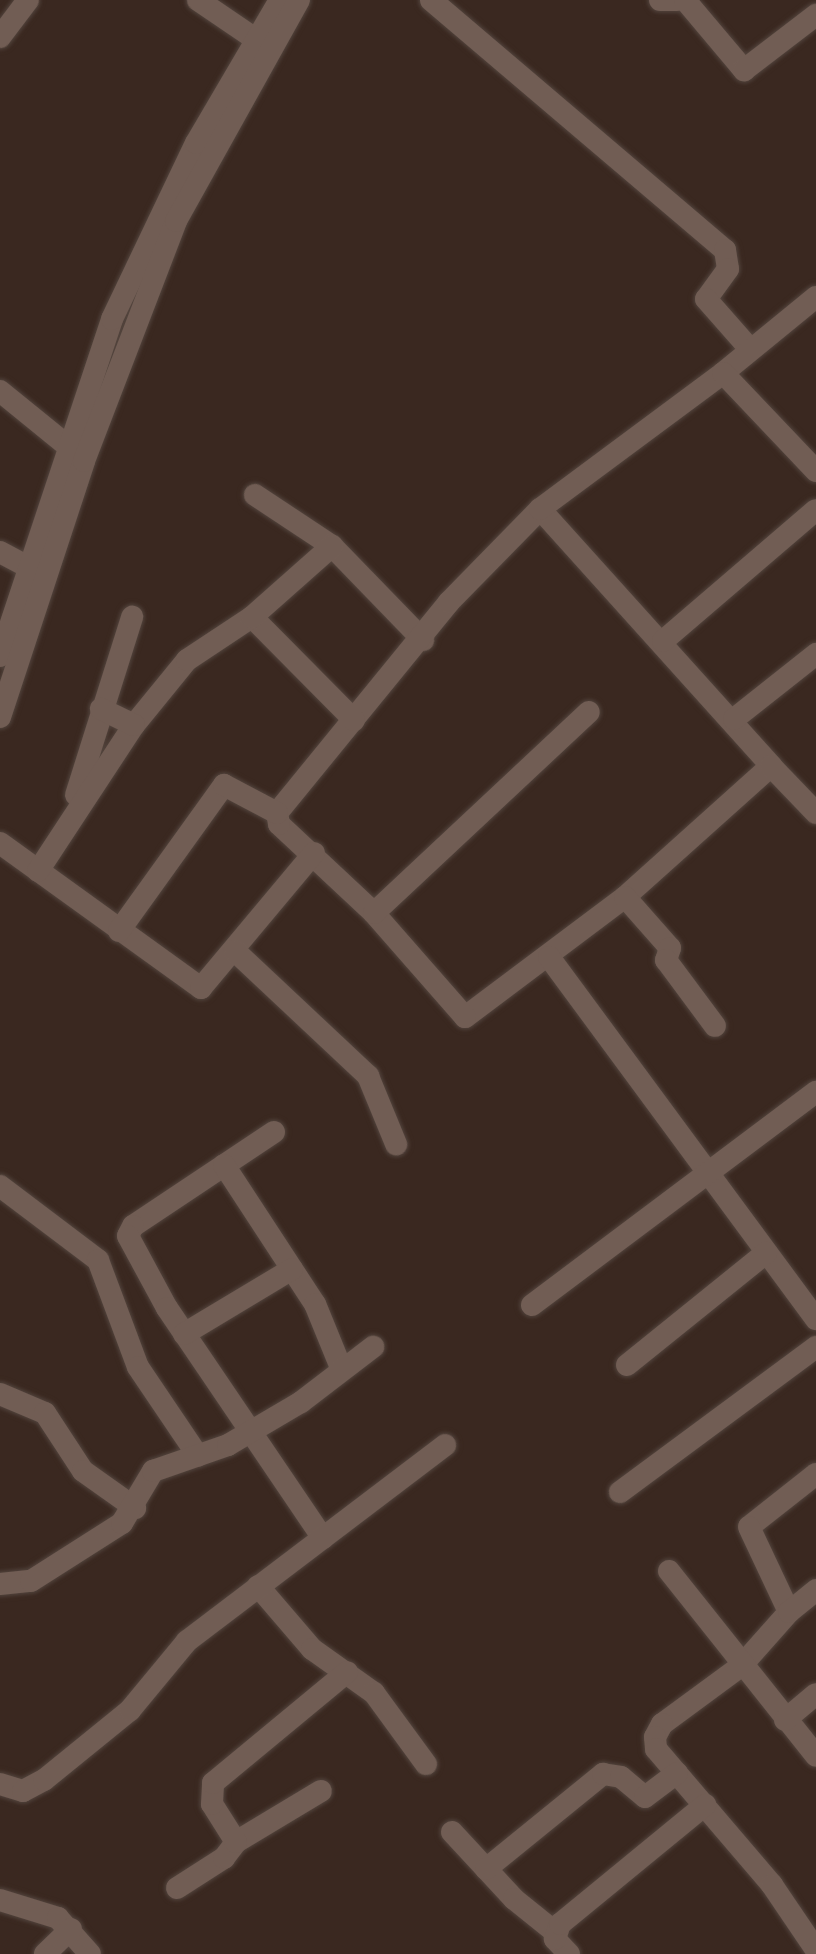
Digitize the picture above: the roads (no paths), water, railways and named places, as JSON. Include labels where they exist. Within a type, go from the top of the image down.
[{"type":"street","points":[[0,37],[28,0]]},
{"type":"street","points":[[198,0],[265,46]]},
{"type":"street","points":[[0,717],[84,461],[176,221],[265,46],[280,0]]},
{"type":"street","points":[[0,653],[112,319],[196,143],[299,0]]},
{"type":"street","points":[[431,0],[725,250],[728,269],[706,299],[749,348]]},
{"type":"street","points":[[660,0],[677,0]]},
{"type":"street","points":[[685,0],[744,70],[816,15]]},
{"type":"street","points":[[771,766],[625,897],[465,1017],[374,913],[314,853],[279,824],[277,813],[423,640],[449,602],[540,509],[723,373],[749,348],[816,297]]},
{"type":"street","points":[[723,373],[816,471]]},
{"type":"street","points":[[0,391],[69,447]]},
{"type":"street","points":[[255,495],[332,546],[423,640]]},
{"type":"street","points":[[540,509],[734,719],[771,766],[816,813]]},
{"type":"street","points":[[663,641],[816,510]]},
{"type":"street","points":[[38,871],[72,812],[134,725],[187,660],[252,617],[332,546]]},
{"type":"street","points":[[0,552],[28,567]]},
{"type":"street","points":[[72,812],[101,709],[132,617]]},
{"type":"street","points":[[252,617],[354,720]]},
{"type":"street","points":[[734,719],[816,654]]},
{"type":"street","points":[[101,709],[134,725]]},
{"type":"street","points":[[374,913],[589,712]]},
{"type":"street","points":[[119,931],[224,785],[277,813]]},
{"type":"street","points":[[0,843],[196,987],[206,986],[314,853]]},
{"type":"street","points":[[625,897],[670,948],[666,960],[715,1026]]},
{"type":"street","points":[[235,951],[368,1076],[396,1144]]},
{"type":"street","points":[[549,957],[706,1175],[816,1319]]},
{"type":"street","points":[[532,1305],[816,1092]]},
{"type":"street","points":[[274,1132],[133,1226],[128,1236],[184,1334],[323,1538]]},
{"type":"street","points":[[224,1165],[329,1329],[342,1370]]},
{"type":"street","points":[[0,1186],[98,1260],[138,1367],[198,1456]]},
{"type":"street","points":[[627,1365],[766,1253]]},
{"type":"street","points":[[184,1334],[292,1269]]},
{"type":"street","points":[[0,1584],[23,1586],[122,1523],[135,1508],[153,1471],[198,1456],[250,1432],[373,1347]]},
{"type":"street","points":[[620,1492],[816,1347]]},
{"type":"street","points":[[0,1394],[45,1413],[83,1471],[135,1508]]},
{"type":"street","points":[[0,1784],[23,1791],[44,1780],[130,1710],[187,1641],[445,1445]]},
{"type":"street","points":[[789,1612],[749,1527],[816,1474]]},
{"type":"street","points":[[669,1571],[741,1666],[816,1756]]},
{"type":"street","points":[[258,1586],[312,1649],[374,1693],[426,1764]]},
{"type":"street","points":[[816,1590],[789,1612],[741,1666],[662,1724],[656,1749],[705,1805],[816,1950]]},
{"type":"street","points":[[236,1842],[209,1789],[347,1672]]},
{"type":"street","points":[[785,1720],[816,1694]]},
{"type":"street","points":[[486,1869],[603,1774],[621,1777],[645,1797],[677,1773]]},
{"type":"street","points":[[177,1888],[224,1858],[236,1842],[321,1791]]},
{"type":"street","points":[[555,1932],[705,1805]]},
{"type":"street","points":[[452,1832],[486,1869],[555,1932],[569,1954]]},
{"type":"street","points":[[0,1900],[45,1912],[71,1929],[90,1954]]},
{"type":"street","points":[[45,1954],[71,1929]]}]
